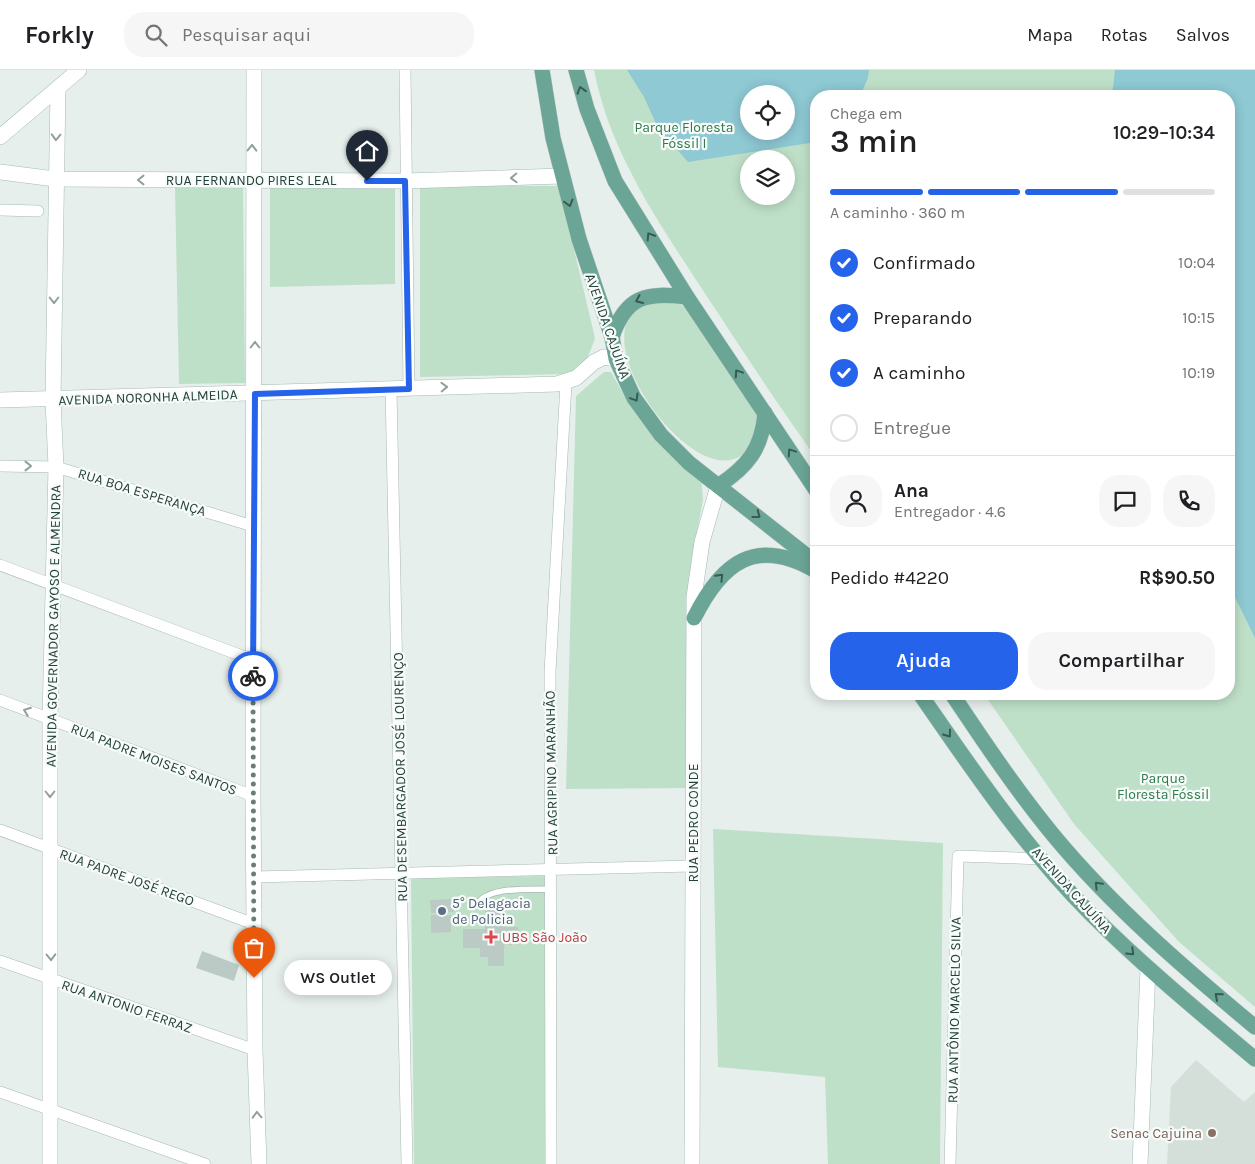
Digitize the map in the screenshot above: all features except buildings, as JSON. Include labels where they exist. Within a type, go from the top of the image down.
[{"type":"main road","points":[[0,137],[79,70]]},
{"type":"main road","points":[[254,70],[252,180],[255,394],[253,796],[255,1050],[259,1164]]},
{"type":"main road","name":"AVENIDA CAJUÍNA","points":[[542,70],[551,129],[579,239],[612,337],[616,360],[634,398],[661,435],[689,463],[810,558]]},
{"type":"main road","points":[[576,70],[587,109],[615,181],[687,297],[810,481]]},
{"type":"main road","name":"AVENIDA GOVERNADOR GAYOSO E ALMENDRA","points":[[50,1164],[50,719],[56,467],[53,400],[55,179],[58,88]]},
{"type":"main road","name":"RUA FERNANDO PIRES LEAL","points":[[0,172],[55,179],[405,181],[562,176]]},
{"type":"main road","points":[[612,337],[624,311],[637,300],[664,294],[687,297]]},
{"type":"main road","points":[[566,383],[576,378],[594,362],[604,357],[616,360]]},
{"type":"main road","name":"AVENIDA NORONHA ALMEIDA","points":[[0,400],[255,394],[566,383]]},
{"type":"main road","points":[[718,486],[740,472],[754,454],[762,435],[765,413]]},
{"type":"main road","name":"RUA PEDRO CONDE","points":[[692,1164],[694,618],[696,575],[702,542],[718,486]]},
{"type":"main road","points":[[694,618],[714,584],[723,573],[745,559],[755,555],[779,556],[810,569]]},
{"type":"main road","name":"AVENIDA CAJUÍNA","points":[[924,700],[997,800],[1043,859],[1089,912],[1148,968],[1255,1059]]},
{"type":"main road","name":"AVENIDA CAJUÍNA","points":[[956,700],[980,736],[1054,836],[1095,882],[1130,917],[1255,1027]]},
{"type":"main road","points":[[1140,1164],[1148,968]]},
{"type":"street","points":[[405,70],[409,389]]},
{"type":"street","points":[[0,210],[38,211]]},
{"type":"street","name":"RUA AGRIPINO MARANHÃO","points":[[551,1164],[552,868],[550,672],[566,383]]},
{"type":"street","name":"RUA DESEMBARGADOR JOSÉ LOURENÇO","points":[[391,389],[407,1164]]},
{"type":"street","name":"RUA BOA ESPERANÇA","points":[[0,466],[56,467],[253,526]]},
{"type":"street","points":[[0,565],[253,660]]},
{"type":"street","name":"RUA PADRE MOISES SANTOS","points":[[0,700],[253,796]]},
{"type":"street","name":"RUA PADRE JOSÉ REGO","points":[[0,830],[254,924]]},
{"type":"street","name":"RUA ANTÔNIO MARCELO SILVA","points":[[950,1164],[958,856],[1043,859]]},
{"type":"street","points":[[254,877],[552,868],[692,866]]},
{"type":"street","name":"RUA ANTONIO FERRAZ","points":[[0,961],[255,1050]]},
{"type":"street","points":[[0,1092],[205,1164]]},
{"type":"lane","points":[[476,906],[485,896],[496,892],[552,890]]},
{"type":"shaded area","name":"Senac Cajuina","points":[[1196,1060],[1244,1102],[1255,1092],[1255,1164],[1167,1164],[1171,1087]]},
{"type":"green space","name":"Parque Floresta Fóssil I","points":[[594,70],[1129,70],[1130,90],[810,90],[810,450],[687,266],[638,186],[624,159],[601,101]]},
{"type":"green space","points":[[420,185],[559,186],[595,338],[581,367],[572,374],[420,377]]},
{"type":"green space","points":[[243,186],[245,383],[179,384],[175,187]]},
{"type":"green space","points":[[270,186],[395,186],[395,284],[270,287]]},
{"type":"green space","points":[[675,301],[688,309],[756,410],[758,418],[757,429],[752,443],[746,451],[726,461],[701,454],[675,435],[652,408],[634,377],[625,346],[627,320],[645,303]]},
{"type":"green space","points":[[604,372],[611,372],[632,409],[651,432],[701,477],[703,500],[694,547],[688,788],[566,789],[576,396]]},
{"type":"green space","name":"Parque Floresta Fóssil","points":[[1235,594],[1255,626],[1255,1007],[1179,942],[1074,824],[988,700],[1235,700]]},
{"type":"green space","points":[[713,829],[943,843],[940,1164],[828,1164],[825,1077],[718,1067]]},
{"type":"green space","points":[[548,876],[547,1164],[414,1164],[411,878]]},
{"type":"water","points":[[627,70],[869,70],[863,90],[810,90],[810,143],[765,150],[740,150],[740,154],[688,162],[658,128],[644,97]]},
{"type":"water","points":[[1115,70],[1255,70],[1255,638],[1235,597],[1235,90],[1113,90]]},
{"type":"way so far","points":[[253,676],[254,978]]},
{"type":"place","name":"5° Delagacia de Policia","points":[[442,911]]},
{"type":"place","name":"UBS São João","points":[[491,937]]},
{"type":"place","name":"WS Outlet","points":[[254,978]]},
{"type":"place","name":"Senac Cajuina","points":[[1212,1133]]},
{"type":"route","points":[[253,676],[255,394],[409,389],[405,181],[367,181]]}]
